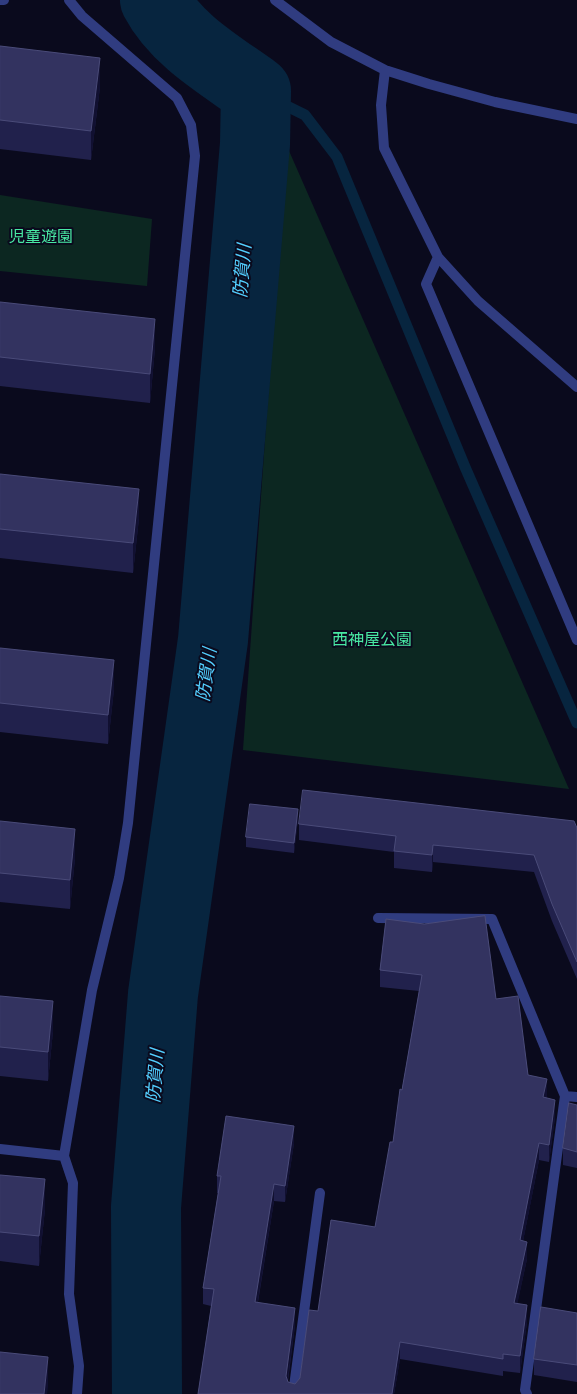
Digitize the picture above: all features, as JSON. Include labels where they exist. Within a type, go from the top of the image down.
[{"type":"street","points":[[69,0],[82,16],[177,98],[191,125],[195,156],[128,823],[120,878],[92,990],[64,1156],[73,1183],[70,1294],[79,1366],[77,1394]]},
{"type":"street","points":[[275,0],[331,42],[385,70],[495,102],[577,119]]},
{"type":"street","points":[[385,70],[381,105],[384,148],[438,257],[478,301],[577,387]]},
{"type":"street","points":[[438,257],[426,284],[577,640]]},
{"type":"street","points":[[378,918],[492,919],[565,1096],[525,1390],[527,1394]]},
{"type":"street","points":[[565,1096],[577,1097]]},
{"type":"street","points":[[0,1149],[64,1156]]},
{"type":"street","points":[[293,1394],[320,1193]]},
{"type":"green space","name":"西神屋公園","points":[[286,144],[569,789],[243,750]]},
{"type":"green space","name":"児童遊園","points":[[0,195],[152,219],[147,286],[0,271]]},
{"type":"building","points":[[0,46],[100,58],[91,131],[0,120]]},
{"type":"building","points":[[0,302],[155,319],[150,374],[0,357]]},
{"type":"building","points":[[0,474],[139,489],[133,543],[0,529]]},
{"type":"building","points":[[0,648],[114,660],[108,715],[0,703]]},
{"type":"building","points":[[303,790],[574,821],[577,828],[577,962],[552,904],[534,855],[433,845],[432,855],[394,851],[396,836],[299,824]]},
{"type":"building","points":[[250,804],[298,809],[294,843],[246,837]]},
{"type":"building","points":[[0,821],[75,829],[70,880],[0,873]]},
{"type":"building","points":[[485,916],[496,999],[518,996],[528,1075],[547,1079],[543,1097],[555,1100],[549,1145],[539,1143],[520,1240],[527,1242],[514,1303],[527,1305],[520,1356],[503,1354],[503,1359],[400,1342],[392,1394],[198,1394],[214,1289],[203,1288],[221,1176],[217,1176],[226,1116],[294,1126],[285,1186],[274,1184],[255,1302],[295,1308],[286,1376],[288,1382],[295,1384],[300,1378],[309,1310],[318,1311],[331,1220],[375,1227],[390,1142],[393,1142],[400,1089],[402,1090],[422,975],[380,970],[386,919],[424,924]]},
{"type":"building","points":[[0,996],[53,1001],[48,1052],[0,1047]]},
{"type":"building","points":[[569,1103],[577,1105],[577,1152],[563,1148]]},
{"type":"building","points":[[0,1175],[45,1179],[39,1236],[0,1232]]},
{"type":"building","points":[[541,1307],[577,1313],[577,1365],[534,1359]]},
{"type":"building","points":[[0,1352],[48,1357],[44,1394],[0,1394]]},
{"type":"waterway","name":"防賀川","points":[[147,1394],[146,1207],[163,994],[213,640],[255,144],[256,91],[187,40],[164,14],[155,0]]},
{"type":"waterway","points":[[256,91],[305,115],[337,157],[465,467],[577,723]]}]
